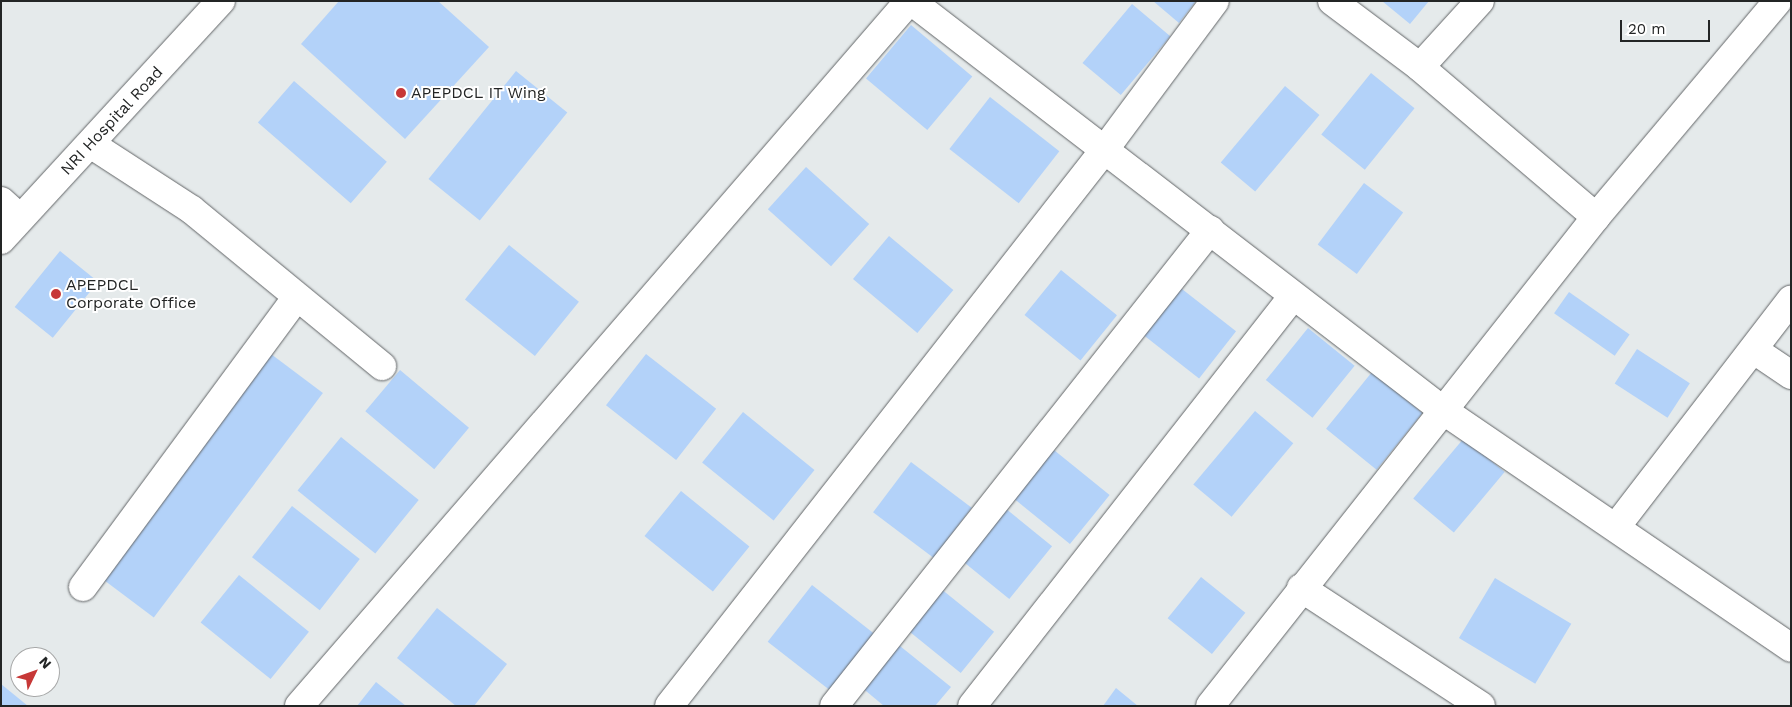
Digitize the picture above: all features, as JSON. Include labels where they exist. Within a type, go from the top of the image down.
[{"type":"street","name":"NRI Hospital Road","points":[[1,240],[11,210],[92,146],[221,1]]},
{"type":"street","points":[[299,706],[910,1],[1444,410],[1791,648]]},
{"type":"street","points":[[669,706],[1105,149],[1214,1]]},
{"type":"street","points":[[1332,1],[1420,67],[1596,218]]},
{"type":"street","points":[[1420,67],[1480,1]]},
{"type":"street","points":[[1210,706],[1301,588],[1596,218],[1778,1]]},
{"type":"street","points":[[92,146],[192,210],[382,366]]},
{"type":"street","points":[[834,706],[1210,230]]},
{"type":"street","points":[[972,706],[1293,296]]},
{"type":"street","points":[[83,586],[298,297]]},
{"type":"street","points":[[1616,527],[1791,300]]},
{"type":"street","points":[[1754,350],[1791,375]]},
{"type":"street","points":[[1301,588],[1480,706]]},
{"type":"building","name":"APEPDCL IT Wing","points":[[339,1],[438,1],[489,47],[405,139],[301,44]]},
{"type":"building","points":[[1153,1],[1196,1],[1179,23]]},
{"type":"building","points":[[1382,1],[1429,1],[1410,24]]},
{"type":"building","points":[[1132,4],[1170,36],[1121,95],[1083,63]]},
{"type":"building","points":[[911,25],[972,76],[927,130],[866,79]]},
{"type":"building","points":[[516,71],[567,113],[480,221],[429,179]]},
{"type":"building","points":[[1371,73],[1415,108],[1365,170],[1321,134]]},
{"type":"building","points":[[294,81],[387,162],[351,203],[258,123]]},
{"type":"building","points":[[1285,86],[1319,115],[1255,192],[1221,163]]},
{"type":"building","points":[[990,97],[1059,151],[1019,203],[949,149]]},
{"type":"building","points":[[806,167],[869,224],[831,266],[768,209]]},
{"type":"building","points":[[1364,183],[1403,212],[1357,274],[1318,244]]},
{"type":"building","points":[[889,236],[953,290],[917,333],[853,279]]},
{"type":"building","points":[[509,245],[579,302],[535,356],[465,299]]},
{"type":"building","name":"APEPDCL Corporate Office","points":[[60,251],[98,282],[53,338],[15,307]]},
{"type":"building","points":[[1061,270],[1117,315],[1080,360],[1024,315]]},
{"type":"building","points":[[1173,282],[1236,331],[1199,379],[1136,329]]},
{"type":"building","points":[[1569,292],[1630,334],[1615,356],[1554,313]]},
{"type":"building","points":[[1308,328],[1355,366],[1312,418],[1266,380]]},
{"type":"building","points":[[1637,349],[1690,383],[1668,418],[1615,383]]},
{"type":"building","points":[[271,354],[323,393],[154,618],[102,578]]},
{"type":"building","points":[[646,354],[716,409],[676,460],[606,405]]},
{"type":"building","points":[[400,370],[469,428],[434,469],[365,411]]},
{"type":"building","points":[[1372,372],[1423,413],[1377,470],[1326,429]]},
{"type":"building","points":[[1255,411],[1293,443],[1232,517],[1193,485]]},
{"type":"building","points":[[743,412],[814,470],[774,520],[702,463]]},
{"type":"building","points":[[341,437],[419,500],[375,554],[298,491]]},
{"type":"building","points":[[1464,438],[1505,472],[1454,533],[1413,499]]},
{"type":"building","points":[[1049,446],[1110,495],[1070,544],[1009,495]]},
{"type":"building","points":[[911,462],[972,508],[934,558],[873,512]]},
{"type":"building","points":[[681,491],[749,546],[713,591],[644,536]]},
{"type":"building","points":[[1000,504],[1052,546],[1009,599],[957,557]]},
{"type":"building","points":[[292,506],[360,559],[320,610],[252,557]]},
{"type":"building","points":[[239,575],[309,632],[271,679],[201,622]]},
{"type":"building","points":[[1201,577],[1245,613],[1212,654],[1168,618]]},
{"type":"building","points":[[1495,578],[1571,624],[1535,684],[1459,638]]},
{"type":"building","points":[[935,584],[994,632],[961,673],[902,625]]},
{"type":"building","points":[[812,585],[874,634],[830,690],[768,642]]},
{"type":"building","points":[[437,608],[507,664],[474,706],[456,706],[397,658]]},
{"type":"building","points":[[895,642],[951,687],[935,706],[884,706],[860,686]]},
{"type":"building","points":[[376,682],[406,706],[357,706]]},
{"type":"building","points":[[1,684],[10,691],[10,697],[17,697],[28,706],[1,706]]},
{"type":"building","points":[[1116,688],[1138,706],[1103,706]]},
{"type":"place","name":"APEPDCL IT Wing","points":[[401,93]]},
{"type":"place","name":"APEPDCL Corporate Office","points":[[56,294]]}]
